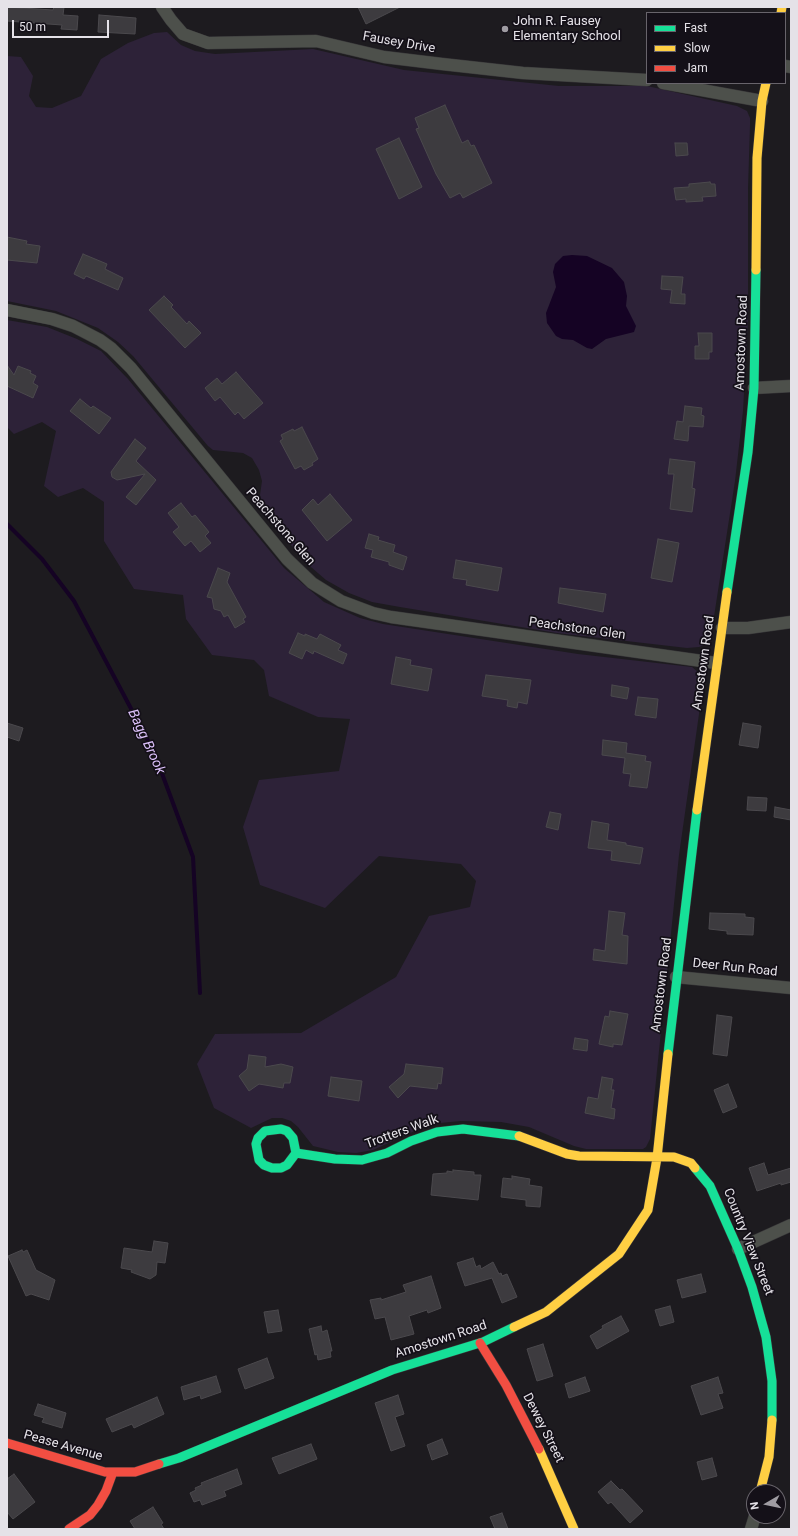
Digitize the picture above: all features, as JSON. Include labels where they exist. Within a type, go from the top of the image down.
[{"type":"street","name":"Fausey Drive","points":[[162,7],[183,34],[208,43],[305,40],[327,43],[384,58],[434,64],[523,73],[646,80]]},
{"type":"street","points":[[668,84],[762,101]]},
{"type":"street","name":"Amostown Road","points":[[113,1472],[135,1472],[179,1458],[392,1370],[480,1343],[546,1312],[619,1254],[648,1210],[657,1158],[676,977],[716,663],[746,467],[754,388],[757,158],[762,101],[766,84]]},
{"type":"street","name":"Peachstone Glen","points":[[7,310],[52,319],[74,326],[100,340],[111,348],[131,368],[287,559],[312,583],[341,601],[391,617],[716,663]]},
{"type":"street","points":[[754,388],[791,386]]},
{"type":"street","points":[[722,628],[748,628],[791,622]]},
{"type":"street","name":"Deer Run Road","points":[[676,977],[791,988]]},
{"type":"street","points":[[271,1129],[281,1129],[289,1133],[293,1138],[296,1153],[287,1165],[281,1168],[272,1168],[264,1165],[259,1160],[256,1151],[256,1144],[258,1138],[265,1131],[271,1129]]},
{"type":"street","name":"Trotters Walk","points":[[296,1153],[335,1159],[362,1160],[387,1153],[411,1141],[432,1133],[445,1130],[463,1129],[500,1132],[526,1138],[567,1154],[579,1156],[657,1158]]},
{"type":"street","name":"Country View Street","points":[[657,1158],[679,1158],[691,1163],[710,1186],[738,1249],[758,1306],[766,1337],[772,1393],[772,1437],[762,1484]]},
{"type":"street","points":[[738,1249],[791,1225]]},
{"type":"street","name":"Dewey Street","points":[[480,1343],[506,1385],[531,1431],[556,1483],[574,1529]]},
{"type":"street","name":"Pease Avenue","points":[[7,1443],[86,1467],[113,1472]]},
{"type":"street","points":[[69,1529],[90,1515],[98,1505],[106,1492],[113,1472]]},
{"type":"shaded area","points":[[167,32],[181,45],[195,51],[215,54],[313,49],[404,70],[559,86],[647,86],[737,106],[747,111],[750,118],[748,189],[748,319],[743,411],[735,481],[713,623],[710,637],[704,645],[687,648],[557,633],[372,602],[349,593],[326,580],[304,561],[264,512],[260,495],[262,481],[259,470],[252,458],[243,453],[213,450],[208,446],[133,356],[118,342],[98,328],[56,311],[7,301],[7,56],[21,57],[33,76],[29,96],[36,107],[52,108],[81,96],[101,59],[128,43],[154,33]]},
{"type":"shaded area","points":[[563,256],[587,256],[612,268],[624,282],[627,296],[626,306],[636,326],[634,332],[606,339],[592,349],[587,348],[573,340],[562,339],[556,336],[547,323],[546,313],[556,287],[553,272],[555,264]]},
{"type":"shaded area","points":[[7,320],[47,327],[77,339],[101,351],[128,379],[284,568],[324,602],[360,618],[383,624],[578,654],[692,667],[699,673],[703,686],[679,855],[650,1139],[646,1147],[643,1149],[586,1149],[574,1146],[529,1127],[501,1122],[461,1121],[440,1123],[419,1129],[373,1150],[356,1153],[338,1152],[313,1146],[298,1127],[291,1121],[282,1118],[272,1118],[251,1128],[214,1108],[197,1064],[215,1034],[301,1033],[396,977],[429,916],[470,907],[476,881],[461,864],[379,856],[325,908],[260,885],[243,827],[259,780],[339,771],[350,719],[318,717],[269,696],[264,670],[254,660],[212,655],[186,619],[183,595],[134,589],[104,541],[104,502],[83,488],[58,497],[44,486],[56,431],[42,422],[14,434],[7,427]]},
{"type":"building","points":[[7,7],[53,10],[54,7],[64,7],[63,15],[78,16],[77,30],[61,29],[62,25],[7,21]]},
{"type":"building","points":[[358,7],[400,7],[366,24]]},
{"type":"building","points":[[99,15],[136,18],[135,34],[98,32]]},
{"type":"building","points":[[445,105],[462,143],[468,140],[471,146],[474,145],[492,183],[463,198],[460,193],[450,198],[436,174],[416,129],[419,128],[415,118]]},
{"type":"building","points":[[399,138],[422,187],[399,199],[376,149]]},
{"type":"building","points":[[675,143],[687,143],[688,155],[676,156]]},
{"type":"building","points":[[710,182],[711,184],[715,184],[716,196],[702,197],[703,201],[686,202],[686,199],[676,200],[674,188],[689,187],[689,184]]},
{"type":"building","points":[[7,237],[27,241],[26,244],[40,246],[37,263],[7,260]]},
{"type":"building","points":[[83,254],[107,264],[105,269],[123,278],[118,290],[86,276],[84,279],[74,274]]},
{"type":"building","points":[[662,276],[683,277],[681,294],[685,294],[685,304],[670,303],[672,290],[661,289]]},
{"type":"building","points":[[164,296],[173,305],[171,307],[187,324],[189,321],[201,333],[185,348],[149,310]]},
{"type":"building","points":[[698,333],[712,333],[712,352],[709,352],[709,359],[695,359],[695,346],[699,346]]},
{"type":"building","points":[[7,365],[14,375],[18,366],[31,371],[30,373],[36,376],[33,383],[38,386],[33,398],[7,386]]},
{"type":"building","points":[[236,372],[263,403],[244,419],[238,412],[235,415],[220,397],[215,401],[205,388],[217,378],[222,384]]},
{"type":"building","points":[[80,399],[91,408],[93,406],[111,418],[99,434],[70,411]]},
{"type":"building","points":[[685,406],[702,408],[701,415],[704,416],[703,427],[689,426],[688,441],[674,439],[677,421],[683,422]]},
{"type":"building","points":[[302,427],[318,459],[312,463],[313,465],[304,470],[301,466],[295,469],[280,441],[283,439],[281,435],[293,429],[294,431]]},
{"type":"building","points":[[135,439],[146,448],[136,461],[156,480],[136,505],[126,497],[145,474],[117,480],[112,477],[111,472]]},
{"type":"building","points":[[670,459],[695,462],[692,488],[695,489],[692,512],[670,509],[674,474],[668,474]]},
{"type":"building","points":[[330,494],[352,520],[327,541],[302,510],[313,499],[318,505]]},
{"type":"building","points":[[181,503],[192,517],[195,515],[209,532],[205,536],[211,543],[200,552],[191,541],[185,546],[173,532],[179,527],[168,513]]},
{"type":"building","points":[[369,534],[379,537],[378,540],[395,545],[393,552],[407,557],[403,570],[389,565],[389,562],[371,557],[373,550],[365,548]]},
{"type":"building","points":[[658,539],[679,543],[672,582],[651,578]]},
{"type":"building","points":[[456,560],[502,568],[498,591],[466,585],[467,580],[453,578]]},
{"type":"building","points":[[218,568],[230,573],[227,582],[246,617],[243,619],[245,622],[235,628],[228,615],[224,617],[221,611],[214,609],[212,598],[207,597]]},
{"type":"building","points":[[560,588],[606,594],[603,612],[558,603]]},
{"type":"building","points":[[298,633],[317,639],[320,634],[341,645],[338,650],[347,654],[343,664],[314,651],[313,654],[306,650],[302,659],[289,653]]},
{"type":"building","points":[[396,657],[411,660],[410,665],[432,669],[428,691],[391,684]]},
{"type":"building","points":[[486,675],[531,680],[527,704],[518,702],[517,708],[507,706],[508,700],[482,696]]},
{"type":"building","points":[[612,685],[629,688],[627,699],[611,696]]},
{"type":"building","points":[[638,697],[658,699],[656,718],[635,715]]},
{"type":"building","points":[[7,723],[23,728],[19,741],[7,737]]},
{"type":"building","points":[[743,723],[761,726],[758,748],[739,745]]},
{"type":"building","points":[[603,740],[627,743],[626,753],[646,756],[645,761],[651,762],[647,788],[629,786],[631,774],[623,773],[625,758],[602,755]]},
{"type":"building","points":[[748,797],[767,798],[766,811],[747,810]]},
{"type":"building","points":[[775,807],[791,810],[791,820],[774,817]]},
{"type":"building","points":[[550,812],[561,814],[558,830],[546,827]]},
{"type":"building","points":[[592,821],[609,824],[607,840],[643,848],[640,864],[611,860],[612,851],[588,848]]},
{"type":"building","points":[[609,911],[625,913],[622,935],[628,936],[627,964],[593,960],[594,949],[605,951]]},
{"type":"building","points":[[710,913],[745,914],[745,917],[754,918],[753,935],[727,934],[727,931],[709,929]]},
{"type":"building","points":[[610,1011],[628,1014],[622,1045],[613,1044],[613,1047],[599,1044],[605,1016],[609,1017]]},
{"type":"building","points":[[717,1015],[732,1017],[727,1056],[713,1054]]},
{"type":"building","points":[[575,1038],[588,1040],[587,1051],[573,1049]]},
{"type":"building","points":[[249,1055],[266,1057],[265,1067],[281,1064],[293,1067],[290,1083],[284,1083],[283,1088],[259,1084],[249,1091],[239,1076],[247,1069]]},
{"type":"building","points":[[406,1064],[443,1068],[441,1084],[438,1083],[437,1089],[410,1086],[398,1098],[389,1087],[404,1074]]},
{"type":"building","points":[[331,1077],[362,1081],[359,1101],[328,1096]]},
{"type":"building","points":[[602,1077],[613,1079],[611,1090],[614,1090],[611,1108],[615,1109],[614,1119],[585,1113],[588,1097],[598,1099]]},
{"type":"building","points":[[728,1084],[737,1107],[723,1113],[714,1090]]},
{"type":"building","points":[[764,1163],[768,1175],[791,1168],[791,1182],[781,1185],[781,1183],[757,1191],[749,1168]]},
{"type":"building","points":[[453,1170],[474,1172],[474,1175],[481,1175],[478,1200],[431,1195],[433,1174],[447,1173],[447,1171],[453,1172]]},
{"type":"building","points":[[512,1176],[530,1179],[529,1185],[542,1187],[540,1207],[526,1206],[526,1200],[501,1197],[503,1178],[512,1179]]},
{"type":"building","points":[[154,1241],[168,1243],[165,1263],[157,1262],[156,1275],[150,1279],[131,1272],[132,1270],[121,1268],[124,1248],[152,1252]]},
{"type":"building","points":[[22,1250],[23,1252],[27,1250],[36,1270],[55,1280],[49,1300],[31,1294],[26,1296],[8,1256]]},
{"type":"building","points":[[473,1258],[476,1267],[480,1265],[481,1269],[493,1262],[499,1274],[501,1273],[502,1276],[507,1274],[517,1297],[502,1303],[492,1278],[465,1286],[457,1263]]},
{"type":"building","points":[[701,1274],[706,1292],[682,1298],[677,1280]]},
{"type":"building","points":[[431,1276],[441,1308],[428,1313],[427,1310],[409,1316],[414,1334],[391,1340],[385,1317],[375,1319],[370,1300],[381,1298],[381,1300],[406,1292],[403,1285]]},
{"type":"building","points":[[670,1306],[674,1322],[660,1326],[655,1310]]},
{"type":"building","points":[[278,1310],[282,1331],[268,1333],[264,1312]]},
{"type":"building","points":[[621,1316],[629,1331],[597,1349],[590,1336],[603,1328],[602,1326]]},
{"type":"building","points":[[321,1326],[322,1332],[327,1330],[332,1351],[330,1351],[331,1357],[318,1360],[317,1354],[315,1355],[309,1329]]},
{"type":"building","points":[[543,1344],[553,1376],[537,1381],[527,1349]]},
{"type":"building","points":[[267,1358],[274,1378],[245,1389],[238,1369]]},
{"type":"building","points":[[216,1376],[221,1392],[201,1399],[200,1395],[184,1400],[181,1387]]},
{"type":"building","points":[[585,1377],[590,1391],[569,1398],[565,1384]]},
{"type":"building","points":[[718,1377],[723,1393],[718,1394],[723,1408],[701,1415],[691,1386]]},
{"type":"building","points":[[398,1395],[404,1414],[395,1417],[405,1446],[391,1451],[375,1403]]},
{"type":"building","points":[[157,1397],[164,1414],[134,1428],[132,1424],[112,1432],[106,1419]]},
{"type":"building","points":[[38,1404],[66,1413],[62,1428],[42,1422],[44,1418],[34,1415]]},
{"type":"building","points":[[442,1439],[448,1454],[432,1460],[427,1445]]},
{"type":"building","points":[[311,1444],[317,1459],[279,1474],[272,1458]]},
{"type":"building","points":[[712,1458],[717,1476],[702,1480],[697,1462]]},
{"type":"building","points":[[237,1469],[242,1484],[224,1491],[226,1496],[202,1505],[200,1500],[194,1502],[190,1493],[196,1490],[195,1488],[202,1485],[201,1483]]},
{"type":"building","points":[[14,1474],[35,1502],[13,1519],[7,1512],[7,1479]]},
{"type":"building","points":[[611,1481],[620,1490],[622,1489],[643,1511],[630,1523],[611,1502],[608,1504],[598,1492]]},
{"type":"building","points":[[153,1507],[163,1523],[161,1524],[164,1529],[135,1529],[130,1521]]},
{"type":"building","points":[[502,1513],[508,1529],[495,1529],[490,1517]]},
{"type":"waterway","name":"Bagg Brook","points":[[7,524],[42,559],[74,601],[154,752],[193,857],[200,993]]},
{"type":"traffic: fast","points":[[727,592],[748,452],[754,388],[756,270]]},
{"type":"traffic: fast","points":[[668,1054],[697,810]]},
{"type":"traffic: fast","points":[[296,1153],[287,1165],[281,1168],[272,1168],[264,1165],[259,1160],[256,1144],[258,1138],[265,1131],[281,1129],[287,1131],[293,1138],[296,1153],[335,1159],[362,1160],[387,1153],[411,1141],[437,1132],[463,1129],[519,1136]]},
{"type":"traffic: fast","points":[[695,1168],[710,1186],[738,1249],[752,1287],[766,1337],[772,1381],[772,1420]]},
{"type":"traffic: fast","points":[[159,1464],[179,1458],[392,1370],[483,1342],[514,1327]]},
{"type":"traffic: slow","points":[[781,12],[782,7]]},
{"type":"traffic: slow","points":[[756,270],[757,158],[762,101],[766,84]]},
{"type":"traffic: slow","points":[[697,810],[727,592]]},
{"type":"traffic: slow","points":[[514,1327],[546,1312],[619,1254],[648,1210],[657,1158],[668,1054]]},
{"type":"traffic: slow","points":[[519,1136],[567,1154],[579,1156],[674,1157],[691,1163],[695,1168]]},
{"type":"traffic: slow","points":[[762,1484],[769,1457],[772,1420]]},
{"type":"traffic: slow","points":[[539,1449],[574,1529]]},
{"type":"traffic: jam","points":[[480,1343],[506,1385],[539,1449]]},
{"type":"traffic: jam","points":[[7,1443],[105,1472],[135,1472],[159,1464]]},
{"type":"traffic: jam","points":[[69,1529],[90,1515],[98,1505],[106,1491],[113,1472]]},
{"type":"place","name":"John R. Fausey Elementary School","points":[[505,29]]}]
